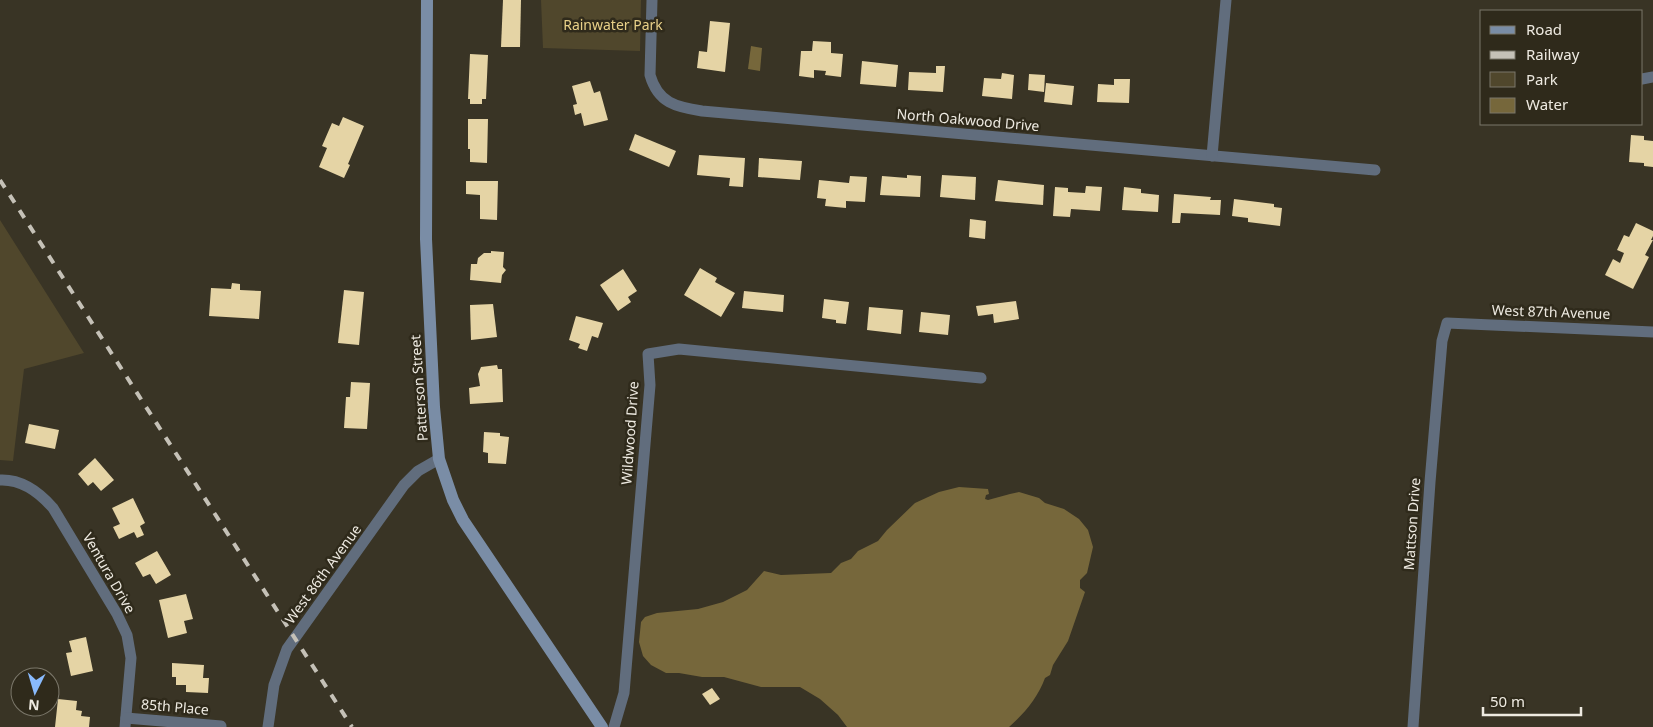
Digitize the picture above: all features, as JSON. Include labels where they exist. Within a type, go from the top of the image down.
[{"type":"street","name":"Patterson Street","points":[[427,0],[426,239],[434,407],[439,459],[453,500],[463,520],[602,727]]},
{"type":"street","name":"North Oakwood Drive","points":[[652,0],[650,75],[653,86],[663,98],[678,107],[702,111],[1376,170]]},
{"type":"street","points":[[1212,156],[1226,0]]},
{"type":"street","name":"West 87th Avenue","points":[[1447,323],[1653,332]]},
{"type":"street","name":"Mattson Drive","points":[[1413,727],[1430,482],[1442,341],[1447,323]]},
{"type":"street","name":"Wildwood Drive","points":[[614,727],[624,693],[650,385],[648,354],[680,349],[981,378]]},
{"type":"street","name":"West 86th Avenue","points":[[268,727],[274,685],[286,649],[404,486],[418,471],[439,459]]},
{"type":"street","name":"Ventura Drive","points":[[0,480],[23,484],[41,495],[53,508],[118,614],[127,635],[132,658],[125,722]]},
{"type":"street","name":"85th Place","points":[[125,722],[221,726]]},
{"type":"green space","name":"Rainwater Park","points":[[541,0],[641,0],[640,51],[543,48]]},
{"type":"green space","points":[[0,220],[84,353],[24,369],[13,461],[0,460]]},
{"type":"water","points":[[751,46],[762,48],[760,71],[748,69]]},
{"type":"water","points":[[959,487],[988,489],[989,494],[986,495],[985,499],[988,500],[1019,492],[1064,509],[1079,519],[1088,530],[1093,547],[1087,573],[1080,580],[1080,588],[1085,592],[1068,641],[1035,698],[1009,727],[847,727],[838,715],[820,699],[800,687],[761,687],[724,677],[702,677],[666,673],[651,665],[643,656],[639,642],[641,622],[645,617],[657,613],[698,609],[723,602],[747,590],[764,571],[781,575],[831,573],[841,563],[851,559],[858,551],[878,541],[915,503],[939,492]]},
{"type":"building","points":[[503,0],[521,0],[520,47],[501,47]]},
{"type":"building","points":[[710,21],[730,23],[725,72],[697,68],[699,51],[707,52]]},
{"type":"building","points":[[813,41],[831,42],[831,53],[843,54],[841,77],[825,75],[826,71],[814,70],[814,78],[799,76],[801,51],[812,51]]},
{"type":"building","points":[[470,54],[488,55],[486,99],[482,99],[482,104],[470,104],[470,99],[468,99]]},
{"type":"building","points":[[862,61],[898,65],[896,87],[860,84]]},
{"type":"building","points":[[936,66],[945,66],[943,92],[908,90],[909,72],[936,73]]},
{"type":"building","points":[[1002,73],[1014,75],[1012,99],[982,96],[984,78],[1001,79]]},
{"type":"building","points":[[1029,74],[1045,75],[1044,92],[1028,90]]},
{"type":"building","points":[[1114,79],[1130,79],[1129,103],[1097,102],[1098,84],[1114,85]]},
{"type":"building","points":[[590,81],[594,93],[600,91],[608,120],[584,126],[581,113],[575,115],[573,105],[577,104],[572,86]]},
{"type":"building","points":[[1046,83],[1074,86],[1072,105],[1044,102]]},
{"type":"building","points":[[343,117],[364,126],[344,178],[319,167],[327,148],[322,146],[332,123],[339,126]]},
{"type":"building","points":[[468,119],[488,119],[487,163],[470,162]]},
{"type":"building","points":[[635,134],[676,151],[669,167],[629,150]]},
{"type":"building","points":[[1631,135],[1644,136],[1644,140],[1653,141],[1653,167],[1644,166],[1644,163],[1629,162]]},
{"type":"building","points":[[699,155],[745,158],[743,187],[729,186],[730,178],[697,175]]},
{"type":"building","points":[[759,158],[802,161],[800,180],[758,177]]},
{"type":"building","points":[[907,175],[921,176],[920,197],[880,195],[882,176],[907,178]]},
{"type":"building","points":[[942,175],[976,177],[975,200],[940,197]]},
{"type":"building","points":[[850,176],[867,177],[865,202],[846,201],[846,208],[825,206],[826,199],[817,198],[819,180],[849,183]]},
{"type":"building","points":[[998,180],[1044,185],[1043,205],[995,201]]},
{"type":"building","points":[[466,181],[498,181],[497,220],[480,219],[480,195],[466,194]]},
{"type":"building","points":[[1086,186],[1102,187],[1100,211],[1071,209],[1070,217],[1053,216],[1055,187],[1068,188],[1068,192],[1085,193]]},
{"type":"building","points":[[1124,187],[1141,189],[1141,193],[1159,195],[1158,212],[1122,210]]},
{"type":"building","points":[[1174,194],[1211,197],[1210,200],[1221,200],[1220,215],[1181,213],[1180,223],[1172,223]]},
{"type":"building","points":[[1234,199],[1274,204],[1274,207],[1282,208],[1280,226],[1248,222],[1248,218],[1232,216]]},
{"type":"building","points":[[970,219],[986,221],[985,239],[969,237]]},
{"type":"building","points":[[1636,223],[1653,231],[1651,240],[1653,240],[1645,255],[1649,257],[1633,289],[1605,275],[1613,259],[1620,263],[1624,253],[1617,250],[1624,235],[1629,237]]},
{"type":"building","points":[[491,251],[504,252],[503,267],[506,270],[502,275],[501,283],[470,280],[471,264],[477,264],[478,258],[484,253],[491,253]]},
{"type":"building","points":[[700,268],[717,278],[715,282],[735,293],[721,317],[684,295]]},
{"type":"building","points":[[623,269],[637,291],[628,297],[631,302],[618,311],[600,285]]},
{"type":"building","points":[[232,283],[240,284],[240,290],[261,291],[259,319],[209,316],[211,288],[231,289]]},
{"type":"building","points":[[344,290],[364,292],[359,345],[338,343]]},
{"type":"building","points":[[744,291],[784,295],[783,312],[742,308]]},
{"type":"building","points":[[824,299],[849,302],[846,324],[822,318]]},
{"type":"building","points":[[1016,301],[1019,319],[994,323],[993,314],[978,316],[976,306]]},
{"type":"building","points":[[493,304],[497,337],[471,340],[470,305]]},
{"type":"building","points":[[869,307],[903,310],[901,334],[867,330]]},
{"type":"building","points":[[921,312],[950,315],[948,335],[919,332]]},
{"type":"building","points":[[576,316],[603,323],[598,338],[592,336],[587,351],[578,348],[580,344],[569,340]]},
{"type":"building","points":[[497,365],[498,369],[502,369],[503,402],[470,404],[469,388],[480,386],[478,374],[481,367]]},
{"type":"building","points":[[351,382],[370,383],[367,429],[344,428],[346,397],[350,397]]},
{"type":"building","points":[[29,424],[59,430],[55,449],[25,443]]},
{"type":"building","points":[[484,432],[500,433],[500,436],[509,437],[506,464],[488,463],[488,453],[483,452]]},
{"type":"building","points":[[95,458],[114,480],[101,491],[93,482],[88,486],[78,474]]},
{"type":"building","points":[[133,498],[145,523],[140,526],[144,535],[137,538],[134,532],[119,539],[113,527],[120,524],[112,508]]},
{"type":"building","points":[[157,551],[171,575],[156,584],[150,574],[143,577],[135,563]]},
{"type":"building","points":[[186,594],[193,619],[184,621],[187,633],[168,638],[159,600]]},
{"type":"building","points":[[86,637],[93,671],[71,676],[66,653],[72,652],[69,641]]},
{"type":"building","points":[[172,663],[204,665],[203,678],[209,678],[208,693],[186,692],[186,685],[176,685],[176,677],[172,677]]},
{"type":"building","points":[[712,688],[720,699],[710,705],[702,694]]},
{"type":"building","points":[[60,699],[77,701],[76,710],[82,711],[81,716],[90,717],[89,727],[55,727],[56,717],[60,717]]},
{"type":"railway","points":[[0,180],[352,727]]}]
